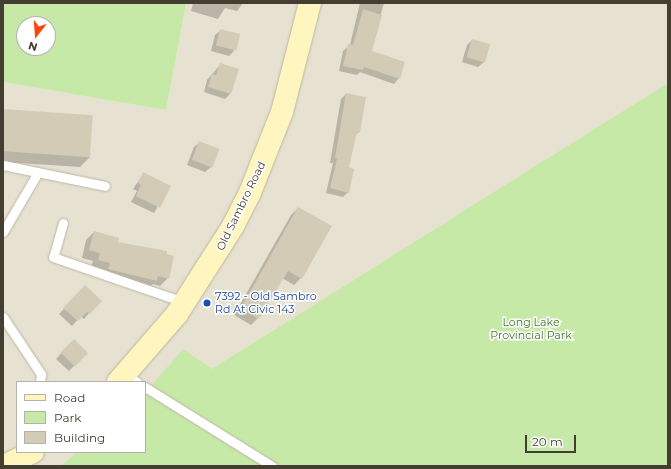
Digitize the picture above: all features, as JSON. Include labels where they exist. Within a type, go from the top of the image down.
[{"type":"main road","name":"Old Sambro Road","points":[[127,380],[186,302],[233,226],[269,147],[293,75],[310,3]]},
{"type":"main road","points":[[4,466],[31,453]]},
{"type":"lane","points":[[3,165],[105,186]]},
{"type":"lane","points":[[3,232],[38,172]]},
{"type":"lane","points":[[63,223],[53,257],[186,302]]},
{"type":"lane","points":[[3,317],[41,374],[40,381]]},
{"type":"lane","points":[[146,388],[204,422],[272,466]]},
{"type":"shaded area","points":[[186,3],[668,3],[668,83],[212,370],[183,350],[146,392],[146,381],[16,381],[16,453],[77,453],[60,466],[3,466],[3,82],[166,110]]},
{"type":"green space","points":[[3,3],[186,3],[166,110],[3,82]]},
{"type":"green space","name":"Long Lake Provincial Park","points":[[668,83],[668,466],[60,466],[77,453],[146,453],[146,392],[183,349],[212,369]]},
{"type":"building","points":[[363,9],[382,15],[372,51],[405,62],[400,79],[364,67],[363,70],[343,66],[348,44],[353,45]]},
{"type":"building","points":[[220,29],[240,34],[236,51],[216,45]]},
{"type":"building","points":[[472,39],[490,44],[485,63],[467,57]]},
{"type":"building","points":[[220,63],[239,69],[231,94],[208,87],[212,74],[216,75]]},
{"type":"building","points":[[346,93],[366,97],[360,132],[357,132],[349,167],[354,169],[349,193],[330,188],[337,159],[335,158]]},
{"type":"building","points":[[3,109],[93,115],[90,157],[3,151]]},
{"type":"building","points":[[199,141],[220,149],[212,168],[192,160]]},
{"type":"building","points":[[143,172],[171,186],[160,208],[136,196],[141,185],[138,183]]},
{"type":"building","points":[[298,207],[332,226],[302,279],[288,271],[259,319],[241,308]]},
{"type":"building","points":[[94,231],[119,238],[118,242],[167,251],[167,254],[174,256],[169,279],[158,276],[157,281],[108,269],[110,263],[98,260],[100,253],[89,250]]},
{"type":"building","points":[[85,285],[102,301],[90,314],[87,312],[78,321],[63,308]]},
{"type":"building","points":[[74,339],[88,353],[75,367],[61,352]]},
{"type":"place","name":"7392 - Old Sambro Rd At Civic 143","points":[[207,303]]}]
